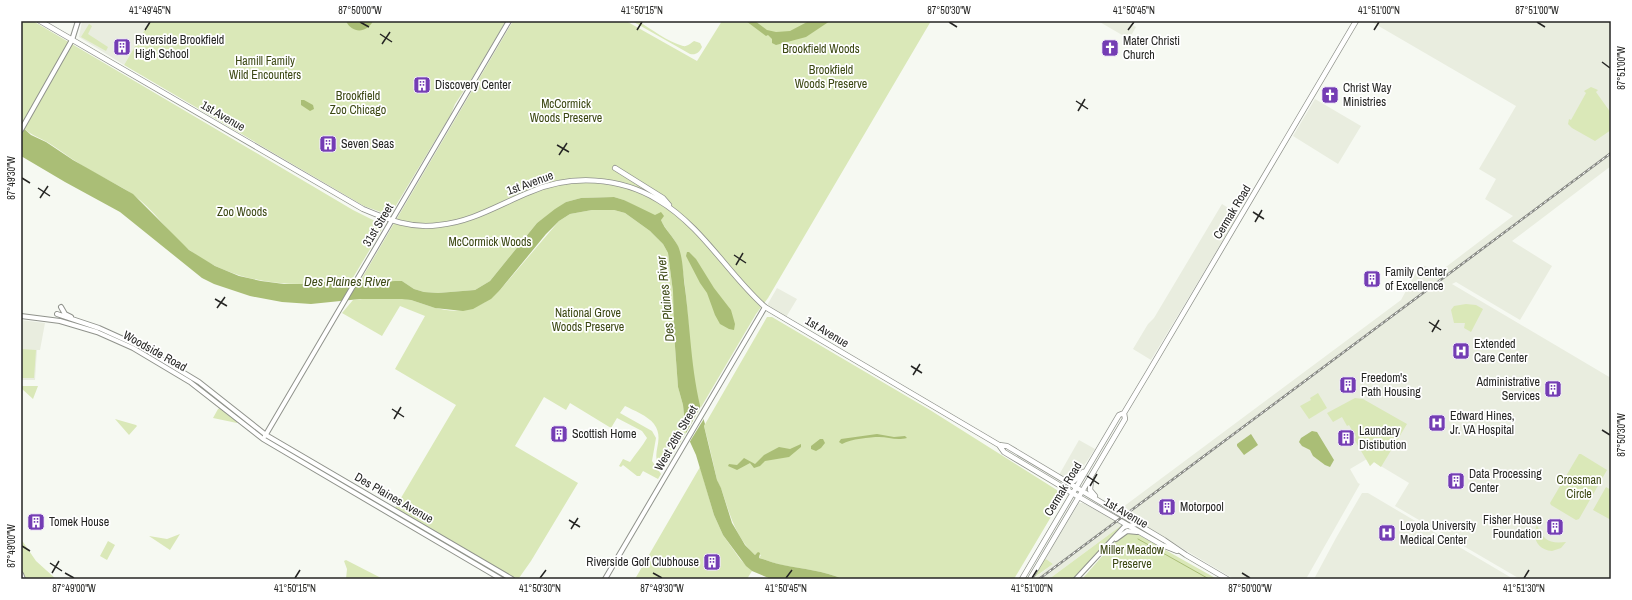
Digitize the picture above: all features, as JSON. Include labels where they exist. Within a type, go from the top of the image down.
[{"type":"main road","name":"1st Avenue","points":[[40,21],[358,206],[392,221],[414,226],[439,226],[459,222],[482,214],[543,187],[578,180],[600,181],[629,187],[653,197],[674,211],[698,233],[743,286],[765,308],[999,445],[1007,446],[1227,579]]},
{"type":"main road","name":"Cermak Road","points":[[1030,579],[1125,419],[1124,413],[1356,21]]},
{"type":"main road","points":[[615,168],[663,198],[674,211]]},
{"type":"main road","name":"Cermak Road","points":[[1022,579],[1119,414],[1124,413]]},
{"type":"main road","name":"1st Avenue","points":[[999,445],[1004,452],[1072,494],[1162,545],[1186,555]]},
{"type":"main road","points":[[1065,481],[1074,481],[1087,468]]},
{"type":"main road","points":[[1092,474],[1089,486],[1090,491],[1102,503]]},
{"type":"main road","points":[[1061,487],[1066,494],[1066,505]]},
{"type":"street","points":[[22,128],[72,40],[78,21]]},
{"type":"street","name":"31st Street","points":[[264,437],[509,21]]},
{"type":"street","points":[[61,307],[65,314],[76,320]]},
{"type":"street","name":"West 26th Street","points":[[605,579],[765,308]]},
{"type":"street","name":"Woodside Road","points":[[57,314],[126,339],[174,366],[204,386],[264,437]]},
{"type":"street","name":"Woodside Road","points":[[21,316],[54,320],[97,332],[124,343],[203,391],[248,428],[264,437]]},
{"type":"street","name":"Des Plaines Avenue","points":[[264,437],[501,579]]},
{"type":"street","name":"Des Plaines Avenue","points":[[264,437],[512,579]]},
{"type":"street","points":[[1076,579],[1120,531],[1128,526],[1137,524]]},
{"type":"street","points":[[1080,579],[1122,533],[1129,530],[1139,532]]},
{"type":"street","points":[[21,574],[23,579]]},
{"type":"shaded area","name":"Riverside Brookfield High School","points":[[82,21],[150,21],[124,65],[79,37]]},
{"type":"shaded area","points":[[1098,21],[1126,21],[1136,27],[1129,39]]},
{"type":"shaded area","name":"Edward Hines, Jr. VA Hospital","points":[[1370,21],[1611,21],[1611,166],[1512,241],[1552,266],[1520,320],[1456,282],[1452,284],[1611,378],[1611,579],[1520,579],[1395,506],[1409,483],[1374,462],[1370,466],[1367,459],[1350,469],[1360,484],[1306,579],[1234,579],[1121,512],[1123,507],[1401,300],[1419,267],[1425,266],[1438,273],[1513,216],[1485,199],[1496,179],[1479,169],[1516,106]]},
{"type":"shaded area","points":[[1315,99],[1361,126],[1338,164],[1293,136]]},
{"type":"shaded area","points":[[1222,204],[1236,213],[1237,217],[1151,360],[1133,349],[1148,324],[1154,318]]},
{"type":"shaded area","points":[[777,288],[797,299],[785,319],[766,307]]},
{"type":"shaded area","points":[[21,320],[45,323],[40,350],[37,350],[35,380],[21,380]]},
{"type":"shaded area","points":[[1079,440],[1095,449],[1075,479],[1066,479],[1059,475]]},
{"type":"shaded area","name":"Loyola University Medical Center","points":[[1362,493],[1368,493],[1511,579],[1314,579]]},
{"type":"shaded area","points":[[1079,503],[1083,503],[1122,525],[1049,579],[1033,579],[1053,564],[1046,559],[1044,560]]},
{"type":"green space","name":"Zoo Woods","points":[[21,21],[33,21],[353,210],[379,223],[382,228],[381,231],[351,281],[306,284],[275,283],[244,277],[215,266],[201,258],[181,243],[140,200],[132,194],[77,162],[21,126]]},
{"type":"green space","name":"Brookfield Zoo Chicago","points":[[150,21],[506,21],[389,215],[364,206],[124,65]]},
{"type":"green space","name":"McCormick Woods Preserve","points":[[513,21],[626,21],[697,61],[722,21],[931,21],[768,298],[756,314],[700,409],[692,369],[685,288],[677,245],[661,220],[624,200],[614,197],[581,198],[566,202],[537,223],[490,281],[475,290],[438,293],[424,292],[414,289],[402,281],[359,283]]},
{"type":"green space","points":[[632,21],[638,21],[677,44],[686,46],[694,41],[700,43],[702,47],[697,53],[690,54]]},
{"type":"green space","points":[[89,24],[92,26],[88,34],[108,47],[106,51],[81,37]]},
{"type":"green space","points":[[1591,87],[1598,90],[1596,92],[1611,113],[1611,130],[1595,141],[1572,128],[1568,124],[1569,119],[1571,120],[1586,93],[1584,91]]},
{"type":"green space","name":"National Grove Woods Preserve","points":[[592,210],[614,210],[625,213],[650,231],[663,244],[668,253],[673,292],[678,387],[683,405],[686,433],[664,469],[659,464],[657,459],[656,454],[659,437],[654,424],[644,416],[625,406],[620,413],[652,431],[656,438],[652,461],[661,474],[658,479],[643,471],[640,476],[637,476],[623,465],[621,467],[619,466],[623,459],[630,462],[647,438],[642,431],[617,418],[611,428],[570,403],[566,410],[544,397],[515,446],[578,483],[531,561],[519,578],[515,579],[395,508],[456,405],[395,369],[425,316],[400,306],[382,336],[342,313],[353,300],[374,298],[397,298],[411,300],[432,307],[452,311],[469,309],[477,306],[485,302],[500,290],[559,221],[570,214]]},
{"type":"green space","points":[[1466,304],[1476,305],[1483,309],[1471,332],[1464,328],[1465,323],[1454,323],[1451,310],[1454,306]]},
{"type":"green space","points":[[767,317],[772,317],[930,410],[1060,492],[1061,500],[1014,579],[843,579],[821,572],[773,563],[759,558],[761,555],[755,555],[748,548],[734,526],[722,490],[717,481],[704,426]]},
{"type":"green space","points":[[21,349],[36,350],[34,378],[21,378]]},
{"type":"green space","points":[[21,386],[38,386],[33,399],[21,388]]},
{"type":"green space","points":[[1318,393],[1327,408],[1309,419],[1300,406],[1311,400],[1310,398]]},
{"type":"green space","points":[[1355,398],[1363,399],[1407,424],[1381,467],[1374,462],[1370,466],[1354,439],[1356,437],[1342,417],[1333,422],[1327,413]]},
{"type":"green space","points":[[220,408],[238,421],[237,423],[213,418]]},
{"type":"green space","points":[[115,419],[136,425],[137,426],[129,435]]},
{"type":"green space","name":"Crossman Circle","points":[[1579,454],[1607,470],[1579,519],[1576,520],[1550,503]]},
{"type":"green space","points":[[700,467],[714,515],[723,535],[740,559],[752,571],[747,579],[635,579]]},
{"type":"green space","points":[[1606,487],[1611,490],[1611,520],[1593,510]]},
{"type":"green space","points":[[1122,525],[1075,579],[1049,579]]},
{"type":"green space","points":[[1537,525],[1547,540],[1566,542],[1561,548],[1552,551],[1543,548],[1535,539],[1535,530]]},
{"type":"green space","name":"Miller Meadow Preserve","points":[[1127,533],[1137,534],[1217,579],[1082,579],[1121,535]]},
{"type":"green space","points":[[180,534],[170,550],[149,536],[167,539]]},
{"type":"green space","points":[[21,539],[36,561],[56,579],[26,579],[21,569]]},
{"type":"green space","points":[[108,541],[115,545],[107,560],[100,556]]},
{"type":"green space","points":[[1046,559],[1053,564],[1032,579],[1044,560]]},
{"type":"green space","points":[[346,560],[383,579],[346,579],[347,569],[344,561]]},
{"type":"water","points":[[346,21],[373,21],[367,28],[363,30],[356,30]]},
{"type":"water","points":[[746,21],[755,21],[767,30],[776,32],[790,31],[809,21],[830,21],[806,37],[776,45],[772,43],[772,39],[768,35],[766,36]]},
{"type":"water","points":[[301,100],[313,105],[314,109],[310,111],[301,105]]},
{"type":"water","name":"Des Plaines River","points":[[21,126],[31,135],[46,142],[73,160],[133,194],[189,250],[215,266],[239,276],[261,281],[284,284],[307,284],[342,280],[363,283],[402,281],[414,289],[424,292],[438,293],[475,290],[490,281],[537,223],[566,202],[581,198],[614,197],[624,200],[655,215],[661,212],[664,216],[661,220],[676,242],[681,255],[692,356],[700,407],[717,480],[732,523],[745,545],[755,555],[758,552],[760,553],[759,558],[780,564],[821,572],[843,579],[771,579],[752,571],[746,566],[723,535],[714,515],[696,455],[686,433],[683,405],[678,387],[673,292],[668,253],[663,244],[650,231],[625,213],[614,210],[592,210],[570,214],[559,221],[546,234],[491,299],[473,309],[463,311],[435,308],[411,300],[402,299],[360,299],[311,304],[282,302],[250,296],[214,284],[202,278],[120,212],[21,156]]},
{"type":"water","points":[[687,252],[689,252],[696,259],[714,288],[731,310],[735,324],[734,330],[720,324],[707,293],[686,256]]},
{"type":"water","points":[[1312,431],[1317,432],[1334,460],[1330,467],[1313,456],[1310,450],[1302,446],[1299,442],[1301,438]]},
{"type":"water","points":[[877,434],[894,437],[905,436],[907,438],[899,439],[875,437],[855,440],[842,444],[839,442],[841,439]]},
{"type":"water","points":[[1251,434],[1258,445],[1244,455],[1237,444]]},
{"type":"water","points":[[820,439],[823,439],[825,443],[821,448],[816,451],[811,449],[811,446]]},
{"type":"water","points":[[801,444],[801,447],[789,457],[765,461],[760,466],[754,468],[750,463],[737,470],[728,466],[729,464],[737,465],[744,458],[755,464],[764,455],[779,447],[790,449]]},
{"type":"pier","points":[[701,406],[705,417],[689,443],[685,435]]},
{"type":"waterway","points":[[1138,539],[1209,579]]},
{"type":"railway","points":[[1039,579],[1611,153]]},
{"type":"place","name":"Riverside Brookfield High School","points":[[122,47]]},
{"type":"place","name":"Mater Christi Church","points":[[1110,48]]},
{"type":"place","name":"Discovery Center","points":[[422,85]]},
{"type":"place","name":"Christ Way Ministries","points":[[1330,95]]},
{"type":"place","name":"Seven Seas","points":[[328,144]]},
{"type":"place","name":"Family Center of Excellence","points":[[1372,279]]},
{"type":"place","name":"Extended Care Center","points":[[1461,351]]},
{"type":"place","name":"Freedom's Path Housing","points":[[1348,385]]},
{"type":"place","name":"Administrative Services","points":[[1553,389]]},
{"type":"place","name":"Edward Hines, Jr. VA Hospital","points":[[1437,423]]},
{"type":"place","name":"Scottish Home","points":[[559,434]]},
{"type":"place","name":"Laundary Distibution","points":[[1346,438]]},
{"type":"place","name":"Data Processing Center","points":[[1456,481]]},
{"type":"place","name":"Motorpool","points":[[1167,507]]},
{"type":"place","name":"Tomek House","points":[[36,522]]},
{"type":"place","name":"Fisher House Foundation","points":[[1555,527]]},
{"type":"place","name":"Loyola University Medical Center","points":[[1387,533]]},
{"type":"place","name":"Riverside Golf Clubhouse","points":[[712,562]]},
{"type":"park label","name":"Brookfield Woods","points":[[821,49]]},
{"type":"park label","name":"Hamill Family Wild Encounters","points":[[265,68]]},
{"type":"park label","name":"Brookfield Woods Preserve","points":[[831,77]]},
{"type":"park label","name":"McCormick Woods","points":[[490,242]]}]
